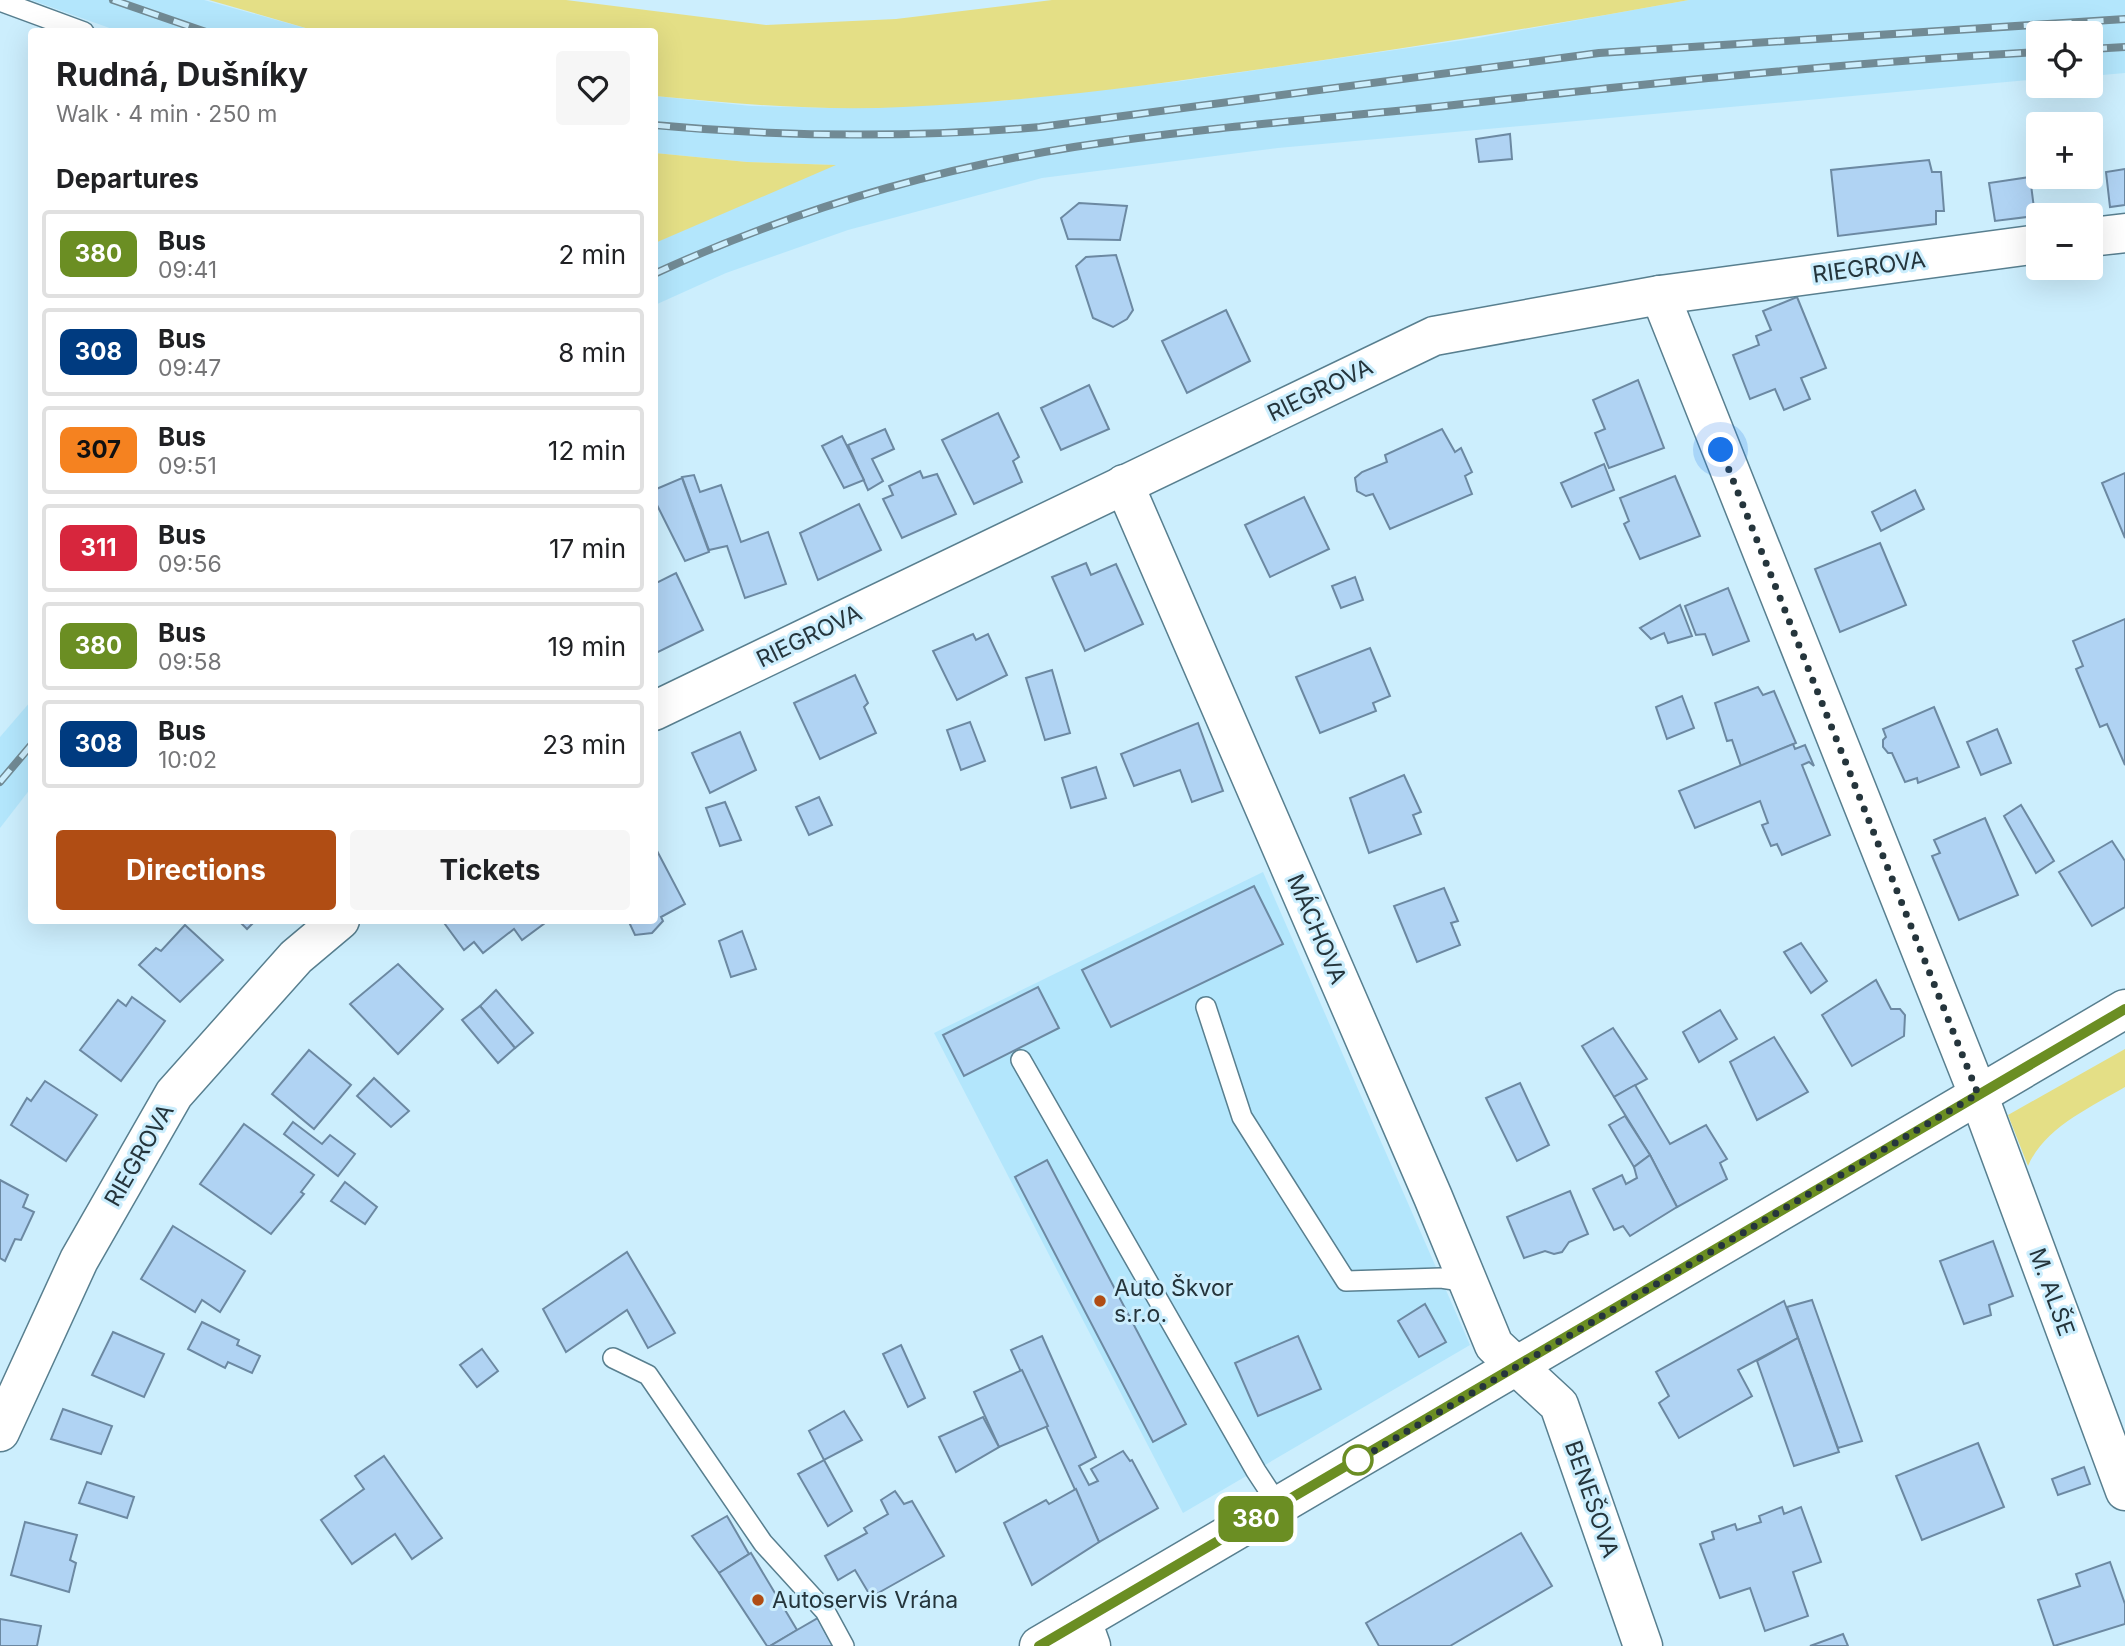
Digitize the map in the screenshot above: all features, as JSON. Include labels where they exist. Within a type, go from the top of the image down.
[{"type":"street","points":[[2103,236],[2125,233]]},
{"type":"street","name":"RIEGROVA","points":[[658,709],[1434,336],[1660,295],[2026,246]]},
{"type":"street","name":"M. ALŠE","points":[[1660,295],[1978,1094],[2125,1491]]},
{"type":"street","name":"MÁCHOVA","points":[[1124,484],[1494,1345],[1518,1367]]},
{"type":"street","name":"RIEGROVA","points":[[0,1432],[79,1260],[174,1094],[296,957],[335,924]]},
{"type":"street","points":[[1039,1646],[1087,1633],[1279,1506],[2125,1009]]},
{"type":"street","name":"BENEŠOVA","points":[[1518,1367],[1559,1405],[1643,1646]]},
{"type":"lane","points":[[0,1],[73,28]]},
{"type":"lane","points":[[1206,1007],[1242,1116],[1346,1281],[1441,1278],[1468,1282]]},
{"type":"lane","points":[[1021,1060],[1256,1471],[1279,1506]]},
{"type":"lane","points":[[613,1357],[648,1375],[763,1543],[825,1611],[844,1646]]},
{"type":"shaded area","points":[[31,0],[204,0],[305,28],[110,28]]},
{"type":"shaded area","points":[[209,0],[566,0],[766,25],[896,19],[1052,0],[1689,0],[1432,44],[1137,86],[1044,97],[903,107],[810,107],[658,96],[658,28],[306,28]]},
{"type":"shaded area","points":[[1689,0],[2125,0],[2125,73],[2103,75],[2103,21],[2026,21],[2026,80],[1278,148],[1042,178],[848,230],[726,273],[658,304],[658,241],[834,165],[747,162],[658,153],[658,96],[751,106],[837,108],[1000,101],[1181,81],[1478,38]]},
{"type":"shaded area","points":[[658,153],[747,162],[836,165],[658,242]]},
{"type":"shaded area","points":[[28,704],[28,792],[0,828],[0,737]]},
{"type":"shaded area","points":[[1263,872],[1470,1345],[1183,1513],[934,1033]]},
{"type":"shaded area","points":[[2125,1049],[2125,1087],[2057,1130],[2045,1140],[2028,1166],[2008,1115]]},
{"type":"building","points":[[1510,134],[1512,159],[1479,162],[1476,139]]},
{"type":"building","points":[[1929,160],[1932,172],[1941,172],[1944,211],[1936,211],[1936,224],[1838,236],[1831,170]]},
{"type":"building","points":[[2125,169],[2125,205],[2110,207],[2106,172]]},
{"type":"building","points":[[2026,178],[2026,189],[2032,189],[2033,203],[2026,203],[2026,217],[1995,221],[1989,183]]},
{"type":"building","points":[[1079,203],[1127,206],[1120,240],[1068,239],[1061,218]]},
{"type":"building","points":[[1116,255],[1133,310],[1127,319],[1113,327],[1093,318],[1076,266],[1086,257]]},
{"type":"building","points":[[1797,297],[1826,368],[1801,378],[1810,399],[1784,410],[1775,389],[1750,399],[1733,355],[1759,345],[1756,336],[1771,330],[1763,311]]},
{"type":"building","points":[[1226,310],[1250,361],[1187,393],[1162,341]]},
{"type":"building","points":[[1638,380],[1664,448],[1609,468],[1595,433],[1605,429],[1593,400]]},
{"type":"building","points":[[1089,385],[1109,429],[1061,450],[1041,408]]},
{"type":"building","points":[[998,413],[1019,457],[1013,461],[1022,482],[974,504],[942,440]]},
{"type":"building","points":[[885,429],[894,449],[872,459],[883,481],[868,490],[848,445]]},
{"type":"building","points":[[1442,429],[1455,452],[1461,448],[1472,472],[1465,476],[1472,494],[1390,529],[1373,494],[1366,496],[1357,491],[1355,478],[1362,472],[1387,462],[1385,455]]},
{"type":"building","points":[[842,436],[864,480],[844,488],[822,446]]},
{"type":"building","points":[[1604,464],[1614,490],[1572,507],[1561,483]]},
{"type":"building","points":[[920,471],[923,478],[937,474],[956,514],[902,538],[883,499],[893,495],[889,486]]},
{"type":"building","points":[[2125,473],[2125,538],[2102,483]]},
{"type":"building","points":[[694,475],[700,492],[721,485],[741,542],[768,532],[786,584],[745,598],[727,546],[709,550],[682,477]]},
{"type":"building","points":[[1675,476],[1700,536],[1640,559],[1624,524],[1629,521],[1620,498]]},
{"type":"building","points":[[682,478],[709,552],[685,561],[658,507],[658,488]]},
{"type":"building","points":[[1915,490],[1924,509],[1881,531],[1872,512]]},
{"type":"building","points":[[1304,497],[1329,549],[1270,577],[1245,525]]},
{"type":"building","points":[[859,504],[881,550],[818,580],[800,533]]},
{"type":"building","points":[[1880,543],[1906,605],[1840,632],[1815,569]]},
{"type":"building","points":[[1086,563],[1091,575],[1116,564],[1143,624],[1085,651],[1052,577]]},
{"type":"building","points":[[676,573],[703,630],[658,652],[658,582]]},
{"type":"building","points":[[1355,577],[1363,600],[1341,608],[1332,586]]},
{"type":"building","points":[[1728,588],[1749,641],[1713,655],[1705,634],[1696,635],[1685,606]]},
{"type":"building","points":[[1680,605],[1692,636],[1668,643],[1664,633],[1651,639],[1640,628]]},
{"type":"building","points":[[2125,619],[2125,765],[2107,724],[2100,727],[2076,669],[2083,666],[2073,641]]},
{"type":"building","points":[[973,634],[976,640],[988,634],[1007,675],[957,700],[933,651]]},
{"type":"building","points":[[1370,648],[1390,696],[1373,703],[1376,711],[1320,733],[1296,677]]},
{"type":"building","points":[[1052,670],[1070,733],[1045,740],[1026,678]]},
{"type":"building","points":[[855,675],[868,703],[864,707],[876,733],[820,759],[794,703]]},
{"type":"building","points":[[1758,687],[1763,695],[1774,691],[1796,743],[1741,766],[1732,740],[1727,741],[1715,703]]},
{"type":"building","points":[[1682,696],[1694,728],[1667,739],[1656,707]]},
{"type":"building","points":[[1934,707],[1959,767],[1918,783],[1917,778],[1905,782],[1892,753],[1888,753],[1883,747],[1886,737],[1883,729]]},
{"type":"building","points":[[970,722],[985,761],[961,770],[947,730]]},
{"type":"building","points":[[1198,723],[1223,791],[1192,802],[1180,770],[1134,786],[1121,754]]},
{"type":"building","points":[[1997,729],[2011,763],[1981,775],[1967,742]]},
{"type":"building","points":[[740,732],[756,770],[710,793],[692,753]]},
{"type":"building","points":[[1793,744],[1795,749],[1805,745],[1814,766],[1809,762],[1802,765],[1830,835],[1782,855],[1777,844],[1771,846],[1762,825],[1768,823],[1760,801],[1695,828],[1679,791]]},
{"type":"building","points":[[1096,767],[1106,798],[1071,808],[1062,778]]},
{"type":"building","points":[[1404,775],[1421,812],[1413,815],[1421,834],[1369,853],[1350,798]]},
{"type":"building","points":[[819,797],[832,825],[809,835],[796,807]]},
{"type":"building","points":[[725,802],[741,840],[720,846],[706,808]]},
{"type":"building","points":[[2021,805],[2054,861],[2036,873],[2004,816]]},
{"type":"building","points":[[1985,818],[2018,895],[1959,920],[1932,856],[1940,853],[1934,840]]},
{"type":"building","points":[[2112,841],[2125,861],[2125,907],[2092,926],[2059,872]]},
{"type":"building","points":[[658,853],[685,904],[661,917],[663,921],[652,933],[635,935],[630,924],[658,924]]},
{"type":"building","points":[[1254,886],[1283,944],[1111,1027],[1082,970]]},
{"type":"building","points":[[1444,888],[1458,921],[1451,923],[1460,945],[1417,962],[1394,906]]},
{"type":"building","points":[[445,924],[544,924],[522,940],[514,929],[483,953],[474,942],[464,950]]},
{"type":"building","points":[[185,925],[223,960],[180,1002],[139,965],[156,948],[161,951]]},
{"type":"building","points":[[742,931],[756,969],[731,977],[719,941]]},
{"type":"building","points":[[1801,943],[1827,981],[1811,993],[1784,952]]},
{"type":"building","points":[[398,964],[443,1009],[398,1054],[350,1004]]},
{"type":"building","points":[[1876,980],[1891,1009],[1900,1009],[1905,1015],[1904,1036],[1852,1066],[1822,1015]]},
{"type":"building","points":[[1038,987],[1059,1028],[964,1076],[943,1035]]},
{"type":"building","points":[[496,990],[533,1033],[515,1048],[480,1006]]},
{"type":"building","points":[[132,997],[165,1021],[121,1081],[80,1050],[118,1000],[126,1006]]},
{"type":"building","points":[[480,1006],[515,1048],[498,1063],[462,1020]]},
{"type":"building","points":[[1720,1010],[1737,1039],[1699,1062],[1683,1032]]},
{"type":"building","points":[[1613,1028],[1647,1079],[1614,1097],[1582,1046]]},
{"type":"building","points":[[1774,1037],[1808,1092],[1757,1120],[1730,1062]]},
{"type":"building","points":[[309,1050],[351,1085],[314,1129],[272,1094]]},
{"type":"building","points":[[374,1078],[409,1111],[391,1127],[357,1096]]},
{"type":"building","points":[[45,1081],[97,1115],[66,1161],[11,1125],[27,1098],[31,1101]]},
{"type":"building","points":[[1520,1083],[1549,1145],[1517,1161],[1486,1098]]},
{"type":"building","points":[[1635,1085],[1670,1144],[1706,1125],[1727,1159],[1720,1163],[1727,1179],[1677,1207],[1650,1155],[1614,1097]]},
{"type":"building","points":[[1625,1116],[1650,1155],[1634,1167],[1609,1125]]},
{"type":"building","points":[[293,1122],[322,1144],[330,1135],[355,1154],[338,1176],[284,1134]]},
{"type":"building","points":[[244,1124],[314,1175],[301,1192],[304,1194],[271,1234],[200,1184]]},
{"type":"building","points":[[1650,1155],[1677,1207],[1630,1236],[1623,1226],[1614,1230],[1593,1189],[1622,1175],[1626,1184],[1637,1178],[1634,1167]]},
{"type":"building","name":"Auto Škvor s.r.o.","points":[[1047,1160],[1186,1424],[1153,1442],[1015,1177]]},
{"type":"building","points":[[0,1180],[28,1195],[23,1207],[34,1212],[21,1240],[15,1239],[5,1261],[0,1258]]},
{"type":"building","points":[[345,1182],[377,1207],[365,1224],[331,1201]]},
{"type":"building","points":[[1570,1191],[1588,1234],[1569,1242],[1562,1252],[1554,1254],[1545,1251],[1524,1258],[1507,1217]]},
{"type":"building","points":[[173,1226],[245,1271],[220,1312],[202,1300],[195,1312],[141,1279]]},
{"type":"building","points":[[1993,1241],[2013,1296],[1989,1305],[1991,1315],[1964,1324],[1940,1261]]},
{"type":"building","points":[[627,1252],[675,1333],[648,1348],[627,1310],[566,1352],[543,1309]]},
{"type":"building","points":[[1812,1300],[1862,1441],[1838,1448],[1787,1307]]},
{"type":"building","points":[[1784,1301],[1798,1338],[1738,1370],[1752,1396],[1679,1438],[1659,1403],[1669,1396],[1656,1372]]},
{"type":"building","points":[[1425,1304],[1446,1342],[1419,1357],[1398,1321]]},
{"type":"building","points":[[202,1322],[239,1340],[237,1345],[260,1356],[252,1373],[228,1362],[225,1368],[188,1349]]},
{"type":"building","points":[[113,1332],[164,1354],[144,1397],[92,1375]]},
{"type":"building","points":[[1042,1336],[1096,1457],[1079,1466],[1089,1485],[1098,1481],[1091,1469],[1123,1451],[1130,1461],[1132,1460],[1158,1508],[1099,1542],[1011,1350]]},
{"type":"building","points":[[1298,1336],[1321,1389],[1258,1416],[1235,1363]]},
{"type":"building","points":[[1798,1338],[1839,1452],[1794,1466],[1757,1361]]},
{"type":"building","points":[[901,1345],[925,1398],[908,1407],[883,1354]]},
{"type":"building","points":[[482,1349],[498,1371],[477,1387],[460,1365]]},
{"type":"building","points":[[1022,1370],[1048,1426],[999,1447],[974,1392]]},
{"type":"building","points":[[63,1409],[112,1426],[101,1454],[51,1439]]},
{"type":"building","points":[[844,1411],[862,1440],[824,1460],[809,1431]]},
{"type":"building","points":[[983,1417],[999,1447],[956,1472],[939,1437]]},
{"type":"building","points":[[1978,1443],[2004,1507],[1922,1540],[1896,1476]]},
{"type":"building","points":[[384,1456],[442,1538],[412,1559],[395,1534],[352,1564],[321,1520],[364,1489],[355,1476]]},
{"type":"building","points":[[824,1460],[852,1511],[828,1526],[798,1474]]},
{"type":"building","points":[[2084,1467],[2090,1484],[2058,1495],[2052,1479]]},
{"type":"building","points":[[87,1482],[134,1497],[127,1518],[79,1503]]},
{"type":"building","points":[[1076,1489],[1099,1542],[1032,1585],[1004,1523],[1046,1500],[1049,1504]]},
{"type":"building","points":[[895,1491],[904,1504],[912,1501],[944,1556],[871,1597],[855,1570],[838,1580],[825,1556],[867,1533],[864,1528],[888,1514],[881,1500]]},
{"type":"building","points":[[1782,1507],[1784,1514],[1801,1507],[1821,1562],[1793,1572],[1808,1616],[1765,1631],[1750,1588],[1720,1598],[1700,1544],[1714,1539],[1712,1532],[1735,1524],[1737,1530],[1761,1522],[1759,1516]]},
{"type":"building","points":[[727,1516],[749,1554],[719,1573],[692,1536]]},
{"type":"building","points":[[25,1522],[77,1535],[70,1560],[76,1563],[69,1592],[11,1575]]},
{"type":"building","points":[[1521,1533],[1552,1586],[1450,1646],[1379,1646],[1366,1623]]},
{"type":"building","points":[[751,1553],[797,1630],[770,1646],[767,1646],[719,1573]]},
{"type":"building","points":[[2110,1562],[2125,1604],[2125,1624],[2054,1646],[2038,1600],[2080,1586],[2076,1574]]},
{"type":"building","points":[[818,1618],[833,1646],[770,1646],[797,1630]]},
{"type":"building","points":[[0,1619],[41,1626],[37,1646],[0,1646]]},
{"type":"building","points":[[1843,1634],[1848,1646],[1810,1646]]},
{"type":"railway","points":[[113,0],[194,28]]},
{"type":"railway","points":[[658,125],[847,135],[991,131],[1040,127],[1599,53],[2125,19]]},
{"type":"railway","points":[[2103,48],[2125,47]]},
{"type":"railway","points":[[658,272],[755,232],[860,196],[966,168],[1074,147],[1205,130],[1732,76],[2026,53]]},
{"type":"railway","points":[[0,782],[28,749]]},
{"type":"bus line","name":"380","points":[[1039,1646],[1485,1387],[2125,1009]]},
{"type":"place","name":"Auto Škvor s.r.o.","points":[[1100,1301]]},
{"type":"place","name":"Autoservis Vrána","points":[[758,1600]]},
{"type":"route","points":[[1358,1460],[1350,1465],[1978,1094],[1721,450]]}]
